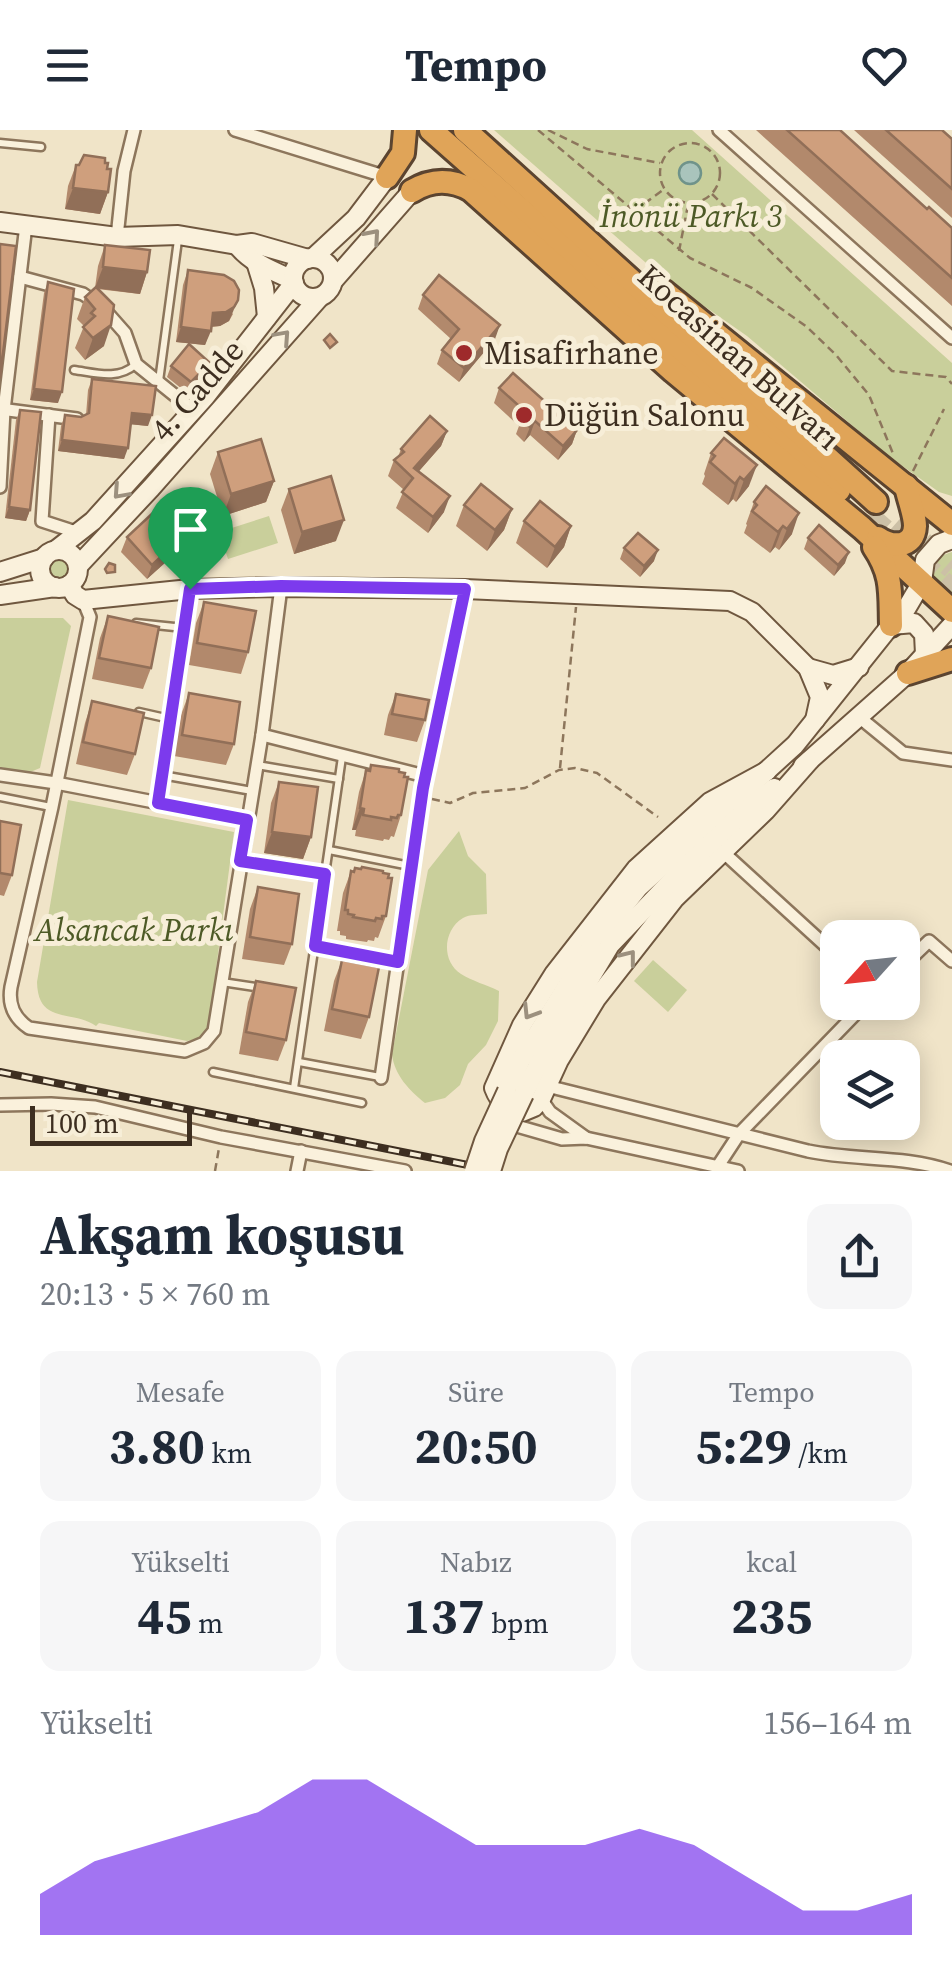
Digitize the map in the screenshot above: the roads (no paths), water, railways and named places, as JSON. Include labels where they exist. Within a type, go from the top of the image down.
[{"type":"highway","points":[[387,177],[403,153],[405,130]]},
{"type":"highway","name":"Kocasinan Bulvarı","points":[[431,130],[868,515]]},
{"type":"highway","name":"Kocasinan Bulvarı","points":[[464,130],[868,515]]},
{"type":"highway","points":[[412,191],[441,181],[472,190],[673,370],[868,515],[922,582],[952,611]]},
{"type":"highway","points":[[522,182],[952,524]]},
{"type":"highway","points":[[516,206],[673,370]]},
{"type":"highway","points":[[906,486],[952,503]]},
{"type":"highway","points":[[868,515],[889,545],[908,540],[915,526],[906,486]]},
{"type":"highway","points":[[868,515],[890,581],[890,625]]},
{"type":"highway","points":[[908,673],[952,659]]},
{"type":"street","points":[[117,237],[124,171],[134,130]]},
{"type":"street","points":[[235,130],[387,177],[356,218],[298,264],[294,281]]},
{"type":"street","points":[[718,130],[952,338]]},
{"type":"street","points":[[236,245],[243,254],[294,281],[303,296],[319,298],[412,191]]},
{"type":"street","points":[[0,222],[117,237],[178,234],[236,245],[252,243],[329,265],[334,281]]},
{"type":"street","points":[[0,487],[2,410],[26,225]]},
{"type":"street","points":[[256,262],[267,317]]},
{"type":"street","points":[[20,276],[82,294],[102,307],[125,332],[136,364],[193,410]]},
{"type":"street","name":"4. Cadde","points":[[0,572],[50,554],[94,521],[229,368],[294,281]]},
{"type":"street","name":"4. Cadde","points":[[78,566],[319,298]]},
{"type":"street","points":[[2,410],[77,419]]},
{"type":"street","points":[[48,415],[42,522],[79,534]]},
{"type":"street","points":[[474,1171],[484,1141],[523,1092],[521,1060],[590,947],[639,887],[795,745],[906,609],[922,582],[924,560],[939,544],[952,539]]},
{"type":"street","points":[[0,595],[62,586],[75,580],[78,566],[70,554],[50,554],[41,572],[48,584],[62,586],[82,600],[90,617],[10,994],[12,1008],[29,1028],[185,1050],[204,1043],[214,1032],[262,735],[281,586]]},
{"type":"street","points":[[82,600],[190,589],[281,586],[465,589],[730,601],[752,612],[808,668],[820,698],[816,720]]},
{"type":"street","points":[[381,1078],[425,776],[465,589]]},
{"type":"street","points":[[890,625],[914,623],[924,634],[925,654]]},
{"type":"street","points":[[491,1171],[523,1092],[610,945],[676,875],[748,808],[810,760],[908,673],[952,625]]},
{"type":"street","points":[[808,668],[834,675],[858,667]]},
{"type":"street","points":[[859,717],[903,753],[952,760]]},
{"type":"street","points":[[262,735],[425,776]]},
{"type":"street","points":[[738,1171],[586,1138],[562,1139],[504,1122],[493,1112],[559,1060],[596,999],[675,898],[766,810],[810,760]]},
{"type":"street","points":[[0,775],[247,820]]},
{"type":"street","points":[[723,852],[820,941]]},
{"type":"street","points":[[920,949],[928,941],[952,961]]},
{"type":"street","points":[[718,1166],[739,1134],[850,1020]]},
{"type":"street","points":[[523,1092],[739,1134],[828,1156],[891,1158],[950,1171]]},
{"type":"street","points":[[523,1092],[586,1138]]},
{"type":"street","points":[[0,1105],[95,1107],[405,1171]]},
{"type":"street","points":[[297,1171],[301,1151]]},
{"type":"lane","points":[[0,143],[40,147]]},
{"type":"lane","points":[[159,382],[178,234]]},
{"type":"lane","points":[[74,370],[111,375],[126,373],[136,364]]},
{"type":"lane","points":[[158,803],[190,589]]},
{"type":"lane","points":[[128,622],[184,628]]},
{"type":"lane","points":[[74,699],[90,702]]},
{"type":"lane","points":[[122,709],[170,719]]},
{"type":"lane","points":[[294,1088],[343,756]]},
{"type":"lane","points":[[256,766],[339,779]]},
{"type":"lane","points":[[162,775],[252,791]]},
{"type":"lane","points":[[0,797],[52,807]]},
{"type":"lane","points":[[329,850],[412,866]]},
{"type":"lane","points":[[240,861],[325,874]]},
{"type":"lane","points":[[315,946],[398,962]]},
{"type":"lane","points":[[222,982],[274,990]]},
{"type":"lane","points":[[290,992],[308,995]]},
{"type":"lane","points":[[298,1062],[381,1078]]},
{"type":"lane","points":[[213,1072],[362,1103]]},
{"type":"water","points":[[690,162],[698,165],[698,181],[690,184],[682,181],[679,173],[682,165]]},
{"type":"tunnel","points":[[868,515],[952,590]]},
{"type":"tunnel","points":[[898,521],[952,568]]},
{"type":"railway","points":[[0,1072],[498,1171]]},
{"type":"place","name":"Misafirhane","points":[[464,353]]},
{"type":"place","name":"Düğün Salonu","points":[[524,415]]},
{"type":"park label","name":"İnönü Parkı 3","points":[[691,216]]},
{"type":"park label","name":"Alsancak Parkı","points":[[134,930]]}]
